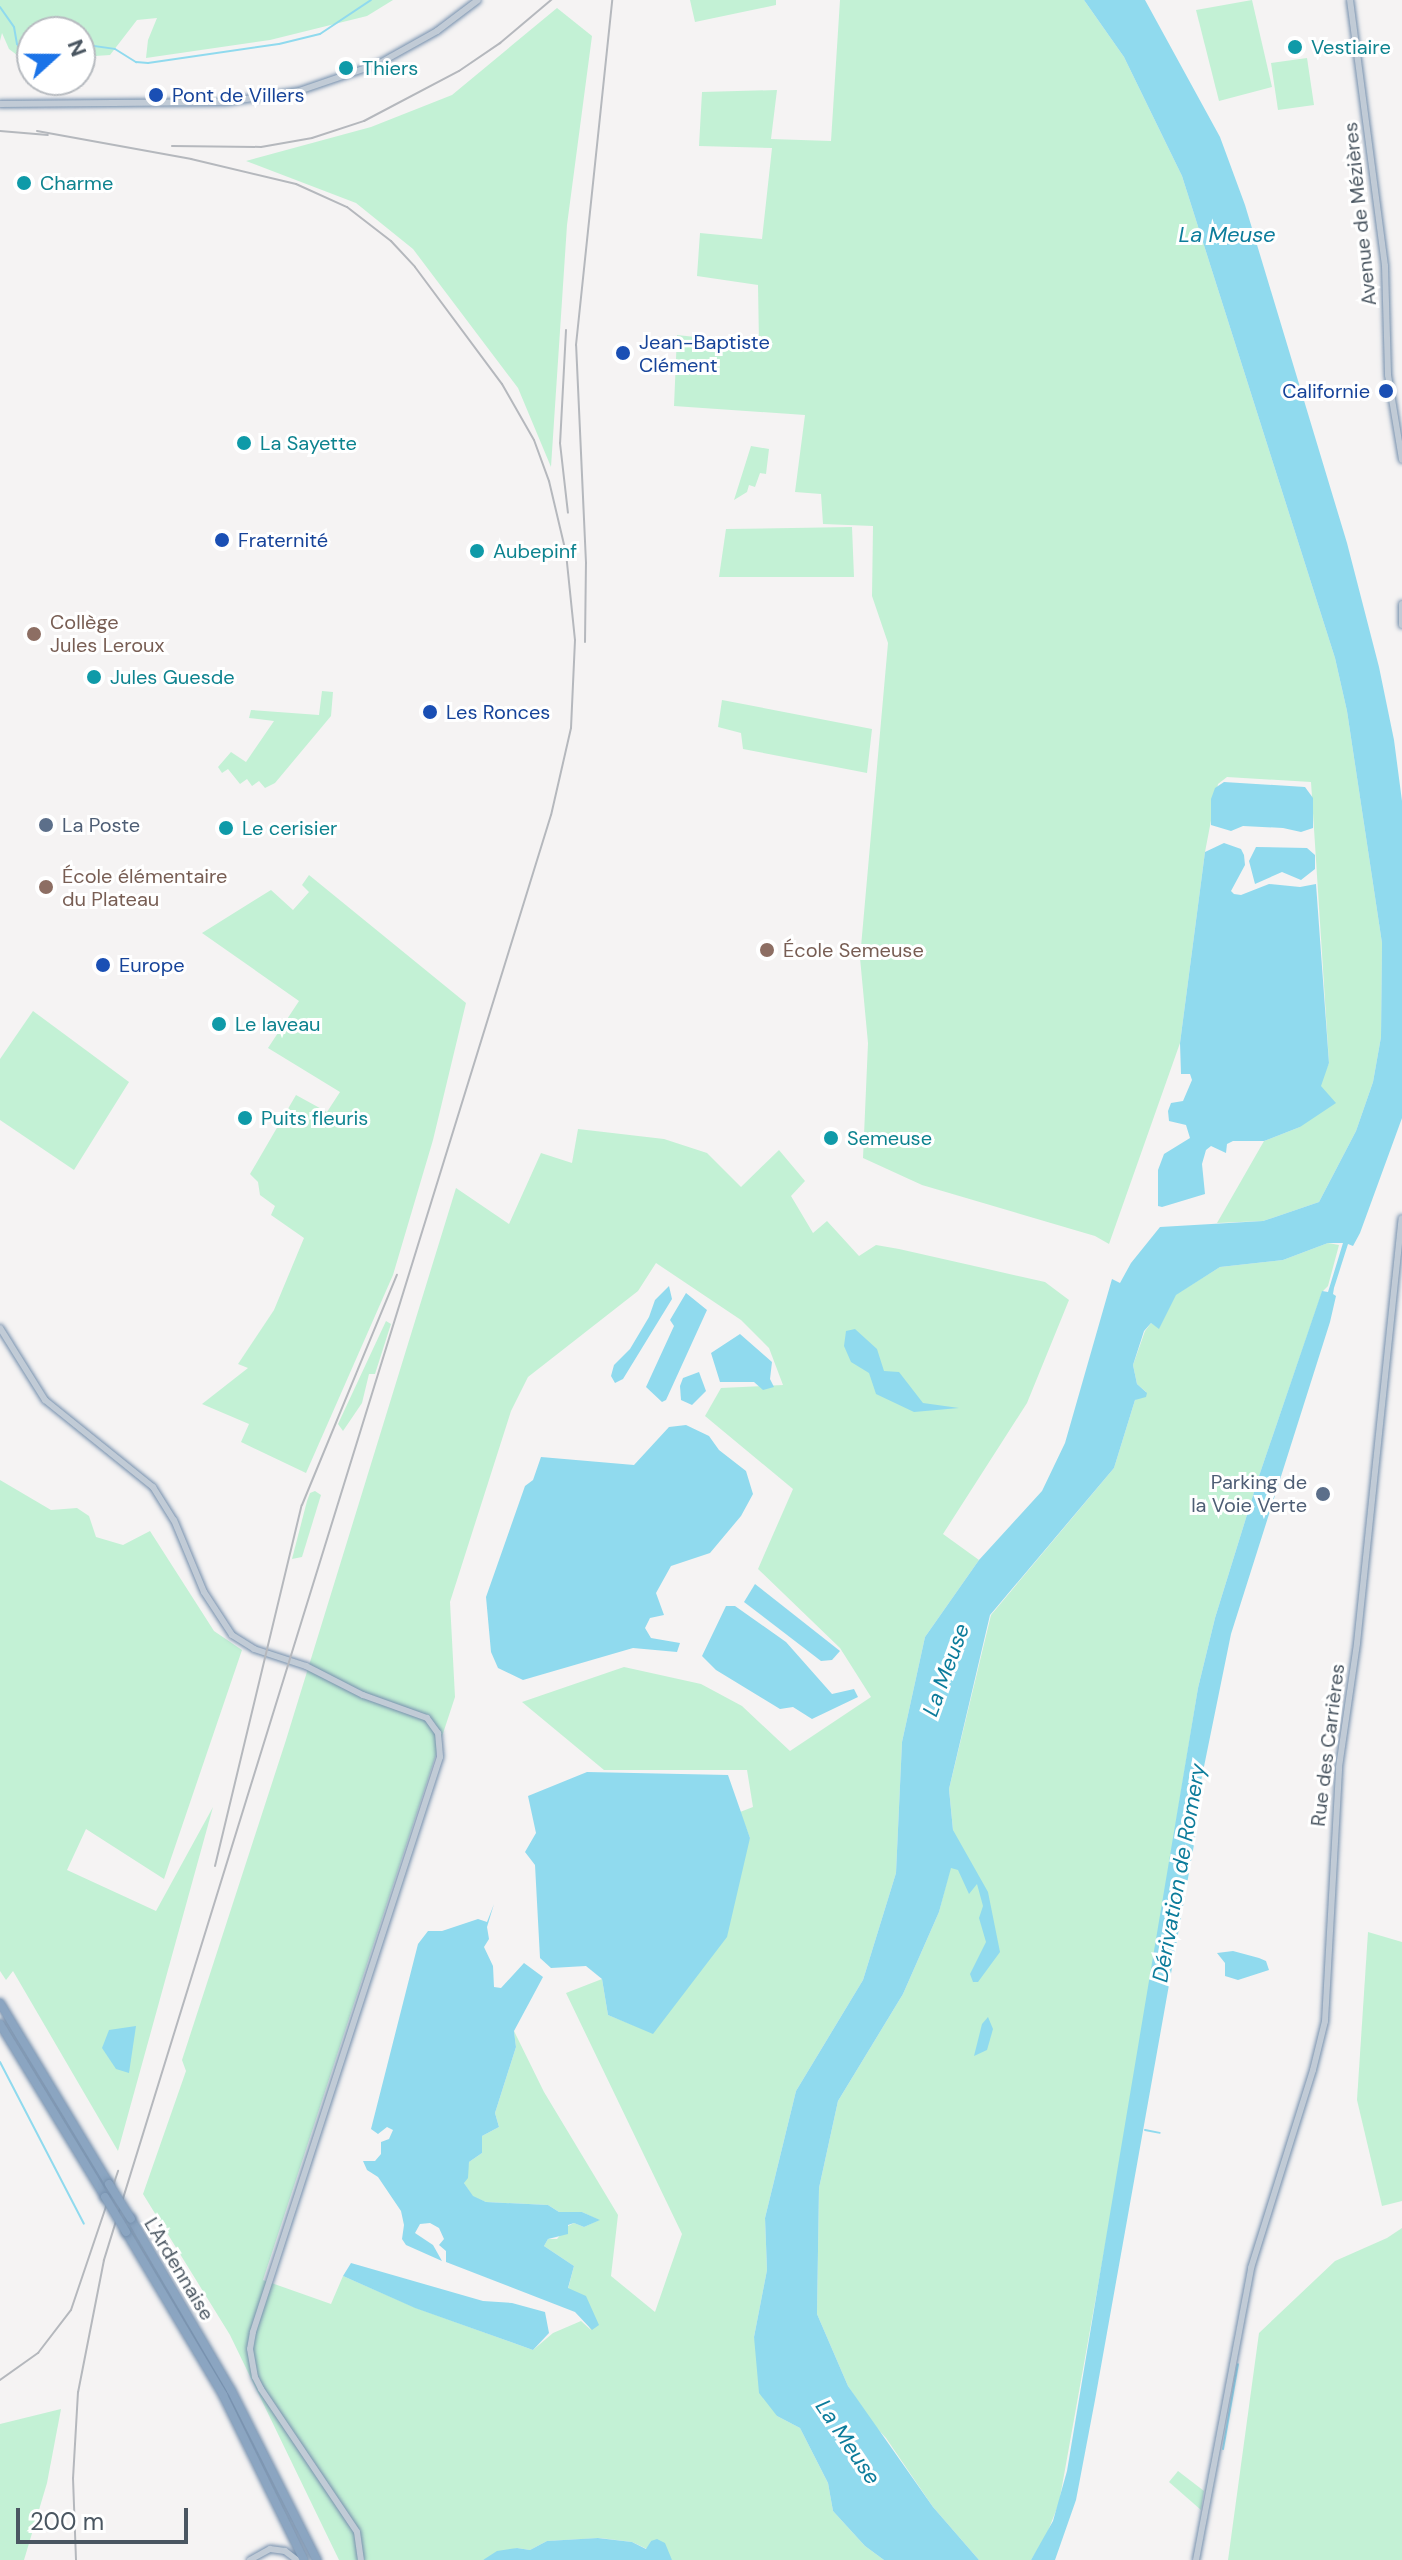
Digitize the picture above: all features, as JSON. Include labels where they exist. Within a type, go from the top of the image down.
[{"type":"highway","name":"L'Ardennaise","points":[[0,2003],[231,2390],[317,2560]]},
{"type":"highway","name":"L'Ardennaise","points":[[0,2024],[223,2395],[304,2560]]},
{"type":"main road","points":[[0,104],[226,102],[299,91],[378,64],[437,31],[478,0]]},
{"type":"main road","name":"Avenue de Mézières","points":[[1350,0],[1385,266],[1388,375],[1402,460]]},
{"type":"main road","points":[[1402,604],[1402,625]]},
{"type":"main road","name":"Rue des Carrières","points":[[1196,2560],[1251,2268],[1310,2082],[1325,2021],[1337,1780],[1357,1643],[1402,1218]]},
{"type":"main road","points":[[0,1328],[45,1400],[159,1494],[174,1520],[204,1592],[232,1635],[254,1649],[302,1664],[363,1695],[427,1718],[441,1743],[432,1782],[250,2349],[255,2377],[261,2389],[357,2532],[361,2560]]},
{"type":"main road","points":[[250,2560],[263,2551],[277,2549],[297,2560]]},
{"type":"green space","points":[[0,0],[393,0],[367,16],[270,40],[146,58],[148,40],[157,18],[137,20],[110,55],[96,56],[96,16],[16,16],[16,54],[9,49],[2,33],[0,41]]},
{"type":"green space","points":[[690,0],[776,0],[776,5],[695,22]]},
{"type":"green space","points":[[840,0],[1084,0],[1124,57],[1182,176],[1335,658],[1347,711],[1382,943],[1381,1037],[1373,1082],[1356,1131],[1319,1202],[1263,1221],[1217,1223],[1264,1141],[1300,1127],[1329,1063],[1311,782],[1227,777],[1218,784],[1205,852],[1180,1043],[1109,1244],[1095,1236],[922,1185],[863,1158],[868,1043],[860,958],[888,643],[872,596],[873,526],[823,524],[821,494],[795,492],[805,415],[674,406],[677,335],[759,344],[758,285],[697,276],[700,233],[762,239],[772,148],[699,146],[702,92],[777,90],[771,139],[831,141]]},
{"type":"green space","points":[[1252,0],[1272,87],[1219,101],[1196,10]]},
{"type":"green space","points":[[557,8],[592,36],[567,225],[551,467],[518,388],[413,249],[356,203],[246,161],[371,127],[452,95]]},
{"type":"green space","points":[[1307,58],[1314,105],[1278,110],[1271,63]]},
{"type":"green space","points":[[751,446],[769,449],[766,474],[760,473],[755,487],[749,485],[747,492],[734,500]]},
{"type":"green space","points":[[852,527],[854,577],[719,577],[726,529]]},
{"type":"green space","points":[[322,691],[333,692],[331,716],[275,783],[265,788],[259,781],[252,786],[247,779],[240,784],[228,769],[222,773],[218,767],[231,752],[246,762],[274,721],[249,718],[251,710],[319,715]]},
{"type":"green space","points":[[722,700],[872,729],[867,773],[743,749],[741,733],[718,727]]},
{"type":"green space","points":[[309,875],[466,1003],[433,1140],[393,1275],[306,1473],[241,1442],[249,1424],[202,1404],[248,1368],[238,1364],[274,1310],[304,1238],[271,1215],[275,1206],[260,1195],[258,1182],[250,1174],[296,1095],[327,1112],[340,1092],[268,1048],[299,1001],[202,933],[271,890],[293,910],[309,892],[302,885]]},
{"type":"green space","points":[[33,1011],[129,1082],[74,1170],[0,1120],[0,1059]]},
{"type":"green space","points":[[578,1129],[664,1139],[707,1153],[741,1187],[779,1150],[805,1181],[791,1196],[813,1233],[827,1221],[859,1256],[876,1245],[899,1249],[1045,1282],[1069,1300],[1027,1403],[943,1534],[979,1560],[925,1637],[902,1742],[896,1873],[863,1980],[796,2091],[765,2218],[767,2270],[754,2337],[777,2416],[800,2428],[828,2483],[833,2511],[865,2546],[884,2560],[672,2560],[651,2541],[647,2549],[632,2542],[600,2538],[547,2541],[530,2550],[517,2548],[483,2560],[339,2560],[230,2335],[143,2194],[186,2071],[182,2060],[286,1740],[456,1188],[509,1224],[541,1153],[572,1163]],"holes":[[[656,1263],[741,1320],[769,1348],[783,1385],[721,1388],[705,1416],[793,1489],[758,1569],[840,1648],[871,1697],[790,1751],[742,1706],[701,1684],[624,1667],[522,1702],[604,1770],[747,1770],[753,1807],[740,1812],[750,1838],[653,2033],[608,2015],[602,1979],[566,1993],[682,2234],[655,2312],[611,2276],[618,2215],[544,2092],[514,2031],[516,2047],[495,2113],[499,2127],[482,2136],[482,2153],[469,2162],[464,2183],[473,2197],[486,2202],[548,2205],[559,2212],[582,2212],[599,2220],[584,2227],[574,2223],[557,2239],[548,2239],[544,2246],[574,2266],[568,2289],[591,2330],[581,2321],[553,2333],[533,2350],[416,2308],[343,2276],[331,2304],[263,2280],[455,1697],[450,1602],[511,1411],[528,1377],[638,1291]]]},
{"type":"green space","points":[[1328,1243],[1339,1245],[1328,1286],[1322,1292],[1259,1476],[1215,1618],[1198,1688],[1125,2135],[1059,2503],[1046,2536],[1031,2560],[979,2560],[933,2507],[886,2438],[872,2423],[848,2386],[817,2314],[819,2188],[838,2101],[903,1994],[939,1912],[955,1850],[949,1789],[991,1615],[1114,1468],[1135,1400],[1146,1392],[1137,1384],[1133,1365],[1145,1331],[1151,1323],[1159,1328],[1175,1295],[1220,1267],[1283,1260]]},
{"type":"green space","points":[[386,1321],[391,1324],[375,1374],[369,1374],[362,1403],[343,1431],[338,1424]]},
{"type":"green space","points":[[0,1480],[51,1510],[77,1508],[89,1516],[96,1537],[123,1545],[150,1531],[214,1631],[242,1650],[164,1879],[86,1829],[67,1870],[156,1911],[213,1807],[118,2151],[13,1971],[6,1980],[0,1971]]},
{"type":"green space","points":[[315,1491],[321,1495],[302,1557],[292,1559],[307,1501],[310,1493]]},
{"type":"green space","points":[[1368,1932],[1402,1942],[1402,2201],[1382,2206],[1357,2100]]},
{"type":"green space","points":[[1402,2228],[1402,2560],[1228,2560],[1259,2333],[1335,2261]]},
{"type":"green space","points":[[61,2409],[47,2483],[24,2560],[0,2560],[0,2424]]},
{"type":"green space","points":[[1178,2471],[1204,2491],[1201,2510],[1169,2482]]},
{"type":"water","points":[[1084,0],[1145,0],[1220,137],[1245,205],[1347,543],[1379,667],[1394,740],[1402,801],[1402,1118],[1360,1233],[1353,1246],[1348,1244],[1334,1288],[1333,1294],[1336,1296],[1330,1322],[1231,1634],[1197,1801],[1195,1839],[1076,2500],[1055,2560],[1031,2560],[1053,2521],[1067,2471],[1198,1688],[1215,1618],[1259,1476],[1322,1291],[1328,1292],[1343,1243],[1328,1243],[1283,1260],[1220,1267],[1176,1295],[1159,1329],[1151,1323],[1144,1331],[1133,1365],[1137,1384],[1147,1393],[1146,1397],[1135,1400],[1114,1468],[990,1615],[949,1789],[953,1830],[988,1892],[1000,1952],[978,1982],[973,1982],[970,1974],[986,1942],[979,1918],[983,1906],[977,1884],[969,1894],[958,1870],[951,1868],[939,1912],[903,1994],[838,2101],[819,2188],[817,2314],[848,2386],[933,2507],[979,2560],[884,2560],[865,2546],[833,2511],[828,2483],[800,2428],[777,2416],[759,2393],[754,2337],[767,2270],[765,2218],[796,2091],[863,1980],[896,1873],[902,1742],[925,1637],[979,1560],[1042,1491],[1065,1443],[1112,1279],[1120,1283],[1131,1263],[1160,1227],[1263,1221],[1319,1202],[1356,1131],[1373,1082],[1381,1037],[1382,943],[1347,711],[1335,658],[1182,176],[1124,57]]},
{"type":"water","points":[[1224,782],[1305,787],[1313,798],[1313,828],[1301,832],[1243,826],[1231,831],[1211,825],[1211,799],[1215,788]]},
{"type":"water","points":[[1224,843],[1241,849],[1244,855],[1245,865],[1231,891],[1234,894],[1241,895],[1269,884],[1300,887],[1316,884],[1329,1063],[1321,1086],[1336,1103],[1300,1127],[1264,1141],[1233,1141],[1227,1144],[1226,1153],[1211,1146],[1206,1150],[1202,1164],[1205,1194],[1162,1207],[1158,1206],[1158,1170],[1164,1154],[1190,1138],[1186,1125],[1169,1121],[1168,1111],[1171,1103],[1183,1101],[1192,1080],[1190,1074],[1181,1074],[1180,1043],[1205,852]]},
{"type":"water","points":[[1256,847],[1307,848],[1315,855],[1315,869],[1301,880],[1282,872],[1255,884],[1249,861]]},
{"type":"water","points":[[669,1286],[672,1299],[623,1379],[615,1383],[611,1376],[614,1365],[630,1349],[655,1300]]},
{"type":"water","points":[[686,1293],[707,1310],[666,1400],[662,1402],[646,1387],[674,1326],[670,1320]]},
{"type":"water","points":[[855,1329],[877,1349],[884,1371],[899,1372],[923,1403],[959,1408],[914,1412],[876,1394],[869,1373],[851,1362],[844,1346],[846,1331]]},
{"type":"water","points":[[740,1334],[772,1362],[770,1379],[774,1387],[763,1390],[754,1382],[720,1382],[711,1353]]},
{"type":"water","points":[[699,1372],[706,1391],[692,1405],[681,1400],[680,1386],[683,1378]]},
{"type":"water","points":[[686,1425],[709,1436],[719,1450],[746,1471],[753,1494],[741,1516],[710,1553],[671,1566],[656,1593],[664,1615],[650,1618],[645,1628],[651,1638],[680,1643],[677,1652],[633,1648],[523,1680],[498,1668],[491,1652],[486,1597],[525,1486],[533,1480],[541,1457],[634,1465],[669,1427]]},
{"type":"water","points":[[755,1584],[840,1651],[832,1660],[821,1661],[744,1602]]},
{"type":"water","points":[[726,1606],[735,1606],[786,1642],[832,1694],[854,1689],[858,1697],[812,1719],[793,1707],[780,1709],[716,1670],[702,1656]]},
{"type":"water","points":[[587,1772],[728,1775],[750,1838],[727,1937],[653,2034],[608,2015],[602,1979],[586,1966],[551,1968],[540,1958],[535,1865],[525,1852],[536,1833],[528,1796]]},
{"type":"water","points":[[494,1904],[487,1927],[489,1939],[484,1947],[493,1966],[494,1987],[501,1988],[524,1963],[543,1977],[514,2031],[516,2047],[495,2113],[499,2127],[482,2136],[482,2153],[469,2162],[468,2178],[464,2183],[473,2196],[486,2202],[548,2205],[559,2212],[582,2212],[600,2220],[584,2227],[574,2223],[568,2225],[568,2234],[548,2239],[544,2246],[574,2266],[568,2288],[586,2296],[599,2325],[592,2330],[575,2312],[446,2262],[446,2251],[439,2245],[444,2239],[439,2228],[430,2223],[420,2224],[415,2233],[433,2245],[442,2261],[406,2245],[402,2239],[404,2225],[401,2211],[363,2161],[375,2161],[381,2154],[381,2142],[389,2139],[393,2130],[387,2127],[378,2134],[371,2129],[418,1944],[428,1931],[442,1931],[478,1919],[487,1922]]},
{"type":"water","points":[[1233,1951],[1266,1961],[1269,1970],[1238,1980],[1225,1976],[1225,1963],[1217,1953]]},
{"type":"water","points":[[988,2017],[993,2029],[987,2050],[974,2056],[982,2024]]},
{"type":"water","points":[[136,2026],[129,2073],[116,2069],[102,2048],[109,2030]]},
{"type":"water","points":[[351,2263],[483,2301],[512,2303],[545,2312],[549,2333],[533,2350],[415,2308],[343,2276]]},
{"type":"water","points":[[598,2538],[632,2542],[646,2549],[651,2541],[657,2539],[665,2543],[672,2560],[483,2560],[497,2551],[530,2550],[547,2541]]},
{"type":"waterway","points":[[96,46],[115,49],[136,62],[148,63],[279,44],[320,34],[371,0]]},
{"type":"waterway","points":[[0,7],[14,27],[16,38]]},
{"type":"waterway","points":[[0,2062],[84,2224]]},
{"type":"waterway","points":[[1145,2130],[1160,2133]]},
{"type":"waterway","points":[[1223,2449],[1238,2364]]},
{"type":"railway","points":[[172,146],[261,147],[312,138],[364,121],[459,71],[500,43],[551,0]]},
{"type":"railway","points":[[585,642],[586,563],[576,345],[612,0]]},
{"type":"railway","points":[[0,131],[48,135]]},
{"type":"railway","points":[[37,131],[191,159],[296,184],[347,207],[391,241],[415,267],[502,384],[534,440],[549,481],[566,553],[575,640],[571,728],[551,815],[104,2260],[78,2392],[73,2478],[76,2560]]},
{"type":"railway","points":[[566,330],[560,443],[568,513]]},
{"type":"railway","points":[[215,1866],[302,1505],[397,1275]]},
{"type":"railway","points":[[0,2380],[38,2353],[71,2310],[118,2171]]},
{"type":"place","name":"Vestiaire","points":[[1295,47]]},
{"type":"place","name":"Thiers","points":[[346,68]]},
{"type":"place","name":"Pont de Villers","points":[[156,95]]},
{"type":"place","name":"Charme","points":[[24,183]]},
{"type":"place","name":"Jean-Baptiste Clément","points":[[623,353]]},
{"type":"place","name":"Californie","points":[[1386,391]]},
{"type":"place","name":"La Sayette","points":[[244,443]]},
{"type":"place","name":"Fraternité","points":[[222,540]]},
{"type":"place","name":"Aubepinf","points":[[477,551]]},
{"type":"place","name":"Collège Jules Leroux","points":[[34,634]]},
{"type":"place","name":"Jules Guesde","points":[[94,677]]},
{"type":"place","name":"Les Ronces","points":[[430,712]]},
{"type":"place","name":"La Poste","points":[[46,825]]},
{"type":"place","name":"Le cerisier","points":[[226,828]]},
{"type":"place","name":"École élémentaire du Plateau","points":[[46,887]]},
{"type":"place","name":"École Semeuse","points":[[767,950]]},
{"type":"place","name":"Europe","points":[[103,965]]},
{"type":"place","name":"Le laveau","points":[[219,1024]]},
{"type":"place","name":"Puits fleuris","points":[[245,1118]]},
{"type":"place","name":"Semeuse","points":[[831,1138]]},
{"type":"place","name":"Parking de la Voie Verte","points":[[1323,1494]]},
{"type":"water label","name":"La Meuse","points":[[1227,235]]},
{"type":"water label","name":"La Meuse","points":[[946,1670]]},
{"type":"water label","name":"Dérivation de Romery","points":[[1179,1873]]},
{"type":"water label","name":"La Meuse","points":[[848,2442]]}]
